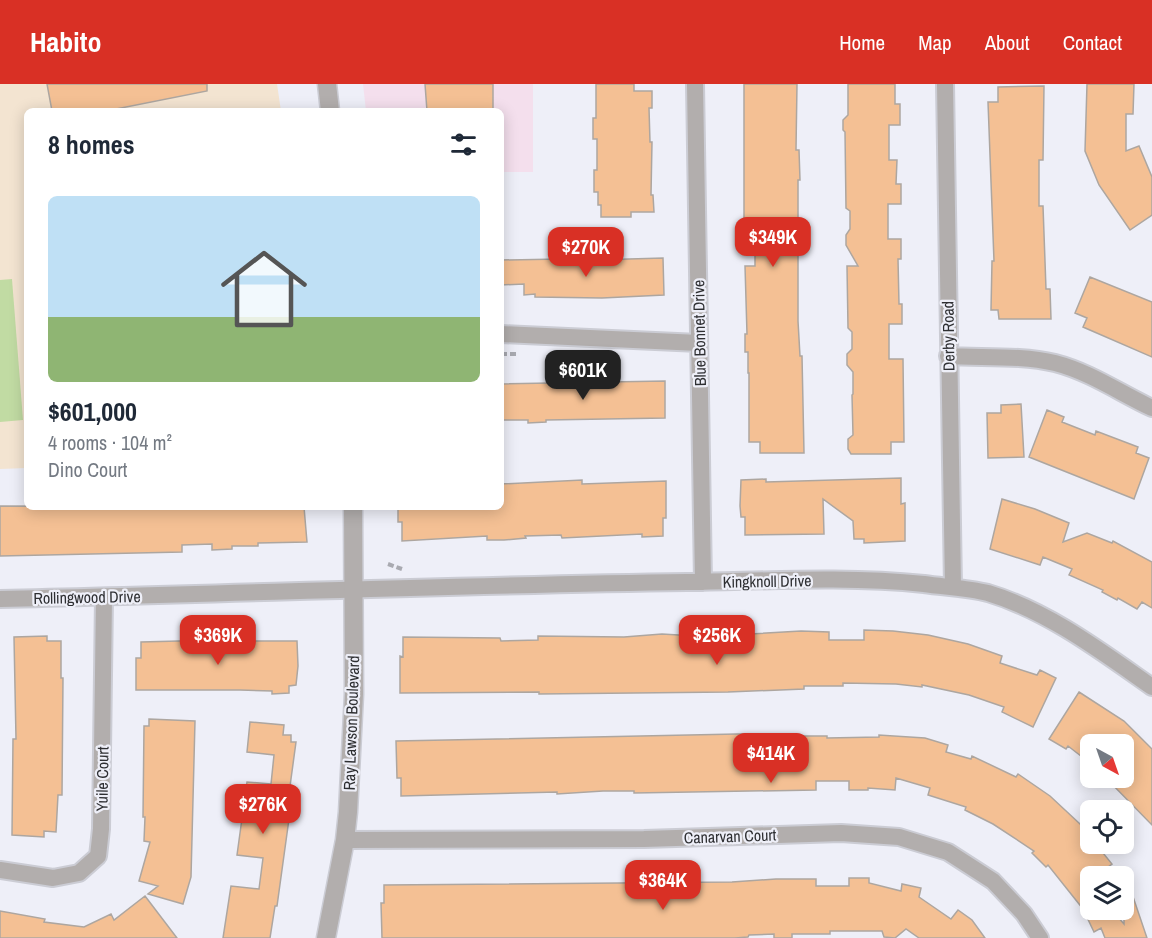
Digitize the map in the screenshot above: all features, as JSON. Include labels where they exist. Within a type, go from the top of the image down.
[{"type":"street","points":[[327,84],[330,108]]},
{"type":"street","name":"Blue Bonnet Drive","points":[[695,84],[703,582]]},
{"type":"street","name":"Derby Road","points":[[945,84],[953,587]]},
{"type":"street","points":[[504,334],[699,343]]},
{"type":"street","points":[[948,357],[1039,360],[1057,364],[1088,375],[1152,408]]},
{"type":"street","name":"Ray Lawson Boulevard","points":[[326,938],[345,840],[354,694],[353,510]]},
{"type":"street","name":"Kingknoll Drive","points":[[355,590],[836,580],[893,581],[953,587],[987,593],[1018,604],[1066,630],[1152,687]]},
{"type":"street","name":"Rollingwood Drive","points":[[0,599],[355,590]]},
{"type":"street","name":"Yuile Court","points":[[0,870],[53,878],[79,873],[98,856],[101,829],[104,597]]},
{"type":"street","name":"Canarvan Court","points":[[345,840],[644,839],[841,833],[899,837],[948,852],[993,881],[1024,914],[1040,938]]},
{"type":"path","points":[[504,354],[524,354]]},
{"type":"path","points":[[388,564],[404,570]]},
{"type":"shaded area","points":[[0,84],[277,84],[281,108],[24,108],[24,468],[0,469]]},
{"type":"shaded area","points":[[363,84],[533,84],[533,172],[504,172],[504,108],[366,108]]},
{"type":"green space","points":[[12,279],[23,420],[0,422],[0,280]]},
{"type":"building","points":[[47,84],[207,84],[207,91],[121,108],[51,108]]},
{"type":"building","points":[[425,84],[493,84],[493,108],[427,108]]},
{"type":"building","points":[[596,84],[634,84],[634,91],[652,91],[652,108],[649,108],[650,142],[652,142],[651,195],[653,195],[654,212],[631,212],[631,217],[601,217],[598,192],[594,192],[594,170],[597,170],[597,139],[593,139],[593,118],[596,118]]},
{"type":"building","points":[[744,84],[797,84],[796,150],[799,150],[798,219],[800,219],[801,248],[798,248],[798,321],[800,356],[802,356],[804,453],[760,453],[760,442],[749,442],[749,373],[748,352],[745,352],[745,334],[747,334],[745,266],[755,266],[755,237],[746,237],[744,234]]},
{"type":"building","points":[[848,84],[895,84],[895,104],[900,104],[900,125],[889,125],[889,160],[897,160],[896,184],[901,184],[901,204],[888,204],[888,239],[901,239],[901,259],[898,259],[902,324],[889,324],[889,359],[903,359],[904,442],[891,442],[891,454],[851,454],[848,449],[848,439],[853,435],[853,372],[847,365],[847,354],[852,349],[852,332],[848,328],[847,266],[858,266],[846,245],[846,235],[850,229],[850,211],[846,208],[843,120],[848,115]]},
{"type":"building","points":[[1087,84],[1134,84],[1133,114],[1126,114],[1126,151],[1139,146],[1152,177],[1152,215],[1130,230],[1099,185],[1085,151]]},
{"type":"building","points":[[1044,86],[1043,160],[1039,160],[1039,206],[1043,206],[1046,289],[1050,289],[1051,319],[999,319],[998,310],[991,310],[992,261],[994,261],[988,102],[998,102],[998,87]]},
{"type":"building","points":[[663,258],[664,295],[602,298],[535,297],[535,294],[524,295],[524,284],[504,285],[504,260],[560,259],[560,261]]},
{"type":"building","points":[[1090,277],[1152,302],[1152,357],[1083,327],[1087,318],[1075,313]]},
{"type":"building","points":[[665,381],[665,418],[546,420],[546,422],[528,423],[528,420],[504,420],[504,384]]},
{"type":"building","points":[[1021,404],[1024,457],[988,458],[987,413],[1001,413],[1001,405]]},
{"type":"building","points":[[1047,410],[1064,417],[1062,422],[1095,435],[1096,431],[1138,447],[1136,453],[1149,458],[1134,499],[1029,457]]},
{"type":"building","points":[[901,478],[901,504],[905,503],[905,541],[864,543],[864,539],[854,539],[853,521],[823,499],[824,534],[745,535],[745,517],[741,517],[740,506],[741,480],[766,479],[766,482]]},
{"type":"building","points":[[582,480],[582,484],[666,481],[666,518],[663,518],[663,536],[642,537],[642,534],[562,538],[561,535],[487,540],[487,536],[402,541],[402,522],[398,522],[398,510],[504,510],[504,484]]},
{"type":"building","points":[[1002,499],[1069,523],[1063,542],[1087,533],[1112,543],[1113,541],[1152,562],[1152,608],[1142,602],[1137,609],[1118,598],[1117,600],[1102,592],[1103,590],[1069,575],[1072,569],[1043,557],[1040,565],[990,549]]},
{"type":"building","points":[[0,506],[24,506],[24,510],[304,510],[307,542],[258,543],[258,546],[232,546],[232,549],[212,550],[212,544],[182,545],[182,552],[0,556]]},
{"type":"building","points":[[864,630],[928,635],[968,644],[1002,656],[1000,663],[1037,675],[1040,670],[1056,678],[1033,727],[1002,712],[1004,707],[969,695],[922,685],[922,687],[843,683],[843,686],[804,686],[804,689],[728,692],[400,693],[400,656],[403,657],[403,637],[500,638],[501,641],[538,640],[538,636],[624,637],[662,634],[695,636],[801,631],[829,632],[829,640],[864,640]]},
{"type":"building","points":[[47,636],[47,641],[61,641],[61,678],[63,678],[62,795],[58,795],[56,832],[44,831],[44,837],[12,835],[13,739],[16,739],[14,637]]},
{"type":"building","points":[[221,641],[221,646],[249,646],[249,641],[297,641],[296,685],[289,686],[289,693],[272,694],[272,691],[240,690],[136,690],[136,658],[141,658],[141,642]]},
{"type":"building","points":[[1079,692],[1124,721],[1152,749],[1152,825],[1134,807],[1134,800],[1128,800],[1116,788],[1134,788],[1134,734],[1080,734],[1080,755],[1068,746],[1066,749],[1049,739]]},
{"type":"building","points":[[149,719],[195,721],[191,877],[183,904],[148,894],[158,886],[139,881],[150,842],[144,841],[145,817],[143,817],[144,726],[149,726]]},
{"type":"building","points":[[250,722],[284,725],[283,735],[291,735],[291,742],[296,742],[288,801],[291,801],[289,819],[277,906],[275,906],[270,938],[223,938],[231,886],[259,889],[263,858],[237,855],[247,782],[271,784],[274,755],[247,752]]},
{"type":"building","points":[[759,734],[759,736],[827,736],[827,738],[879,737],[879,735],[925,738],[948,745],[946,752],[971,759],[972,756],[1016,777],[1018,774],[1050,796],[1080,824],[1080,854],[1104,854],[1112,864],[1109,866],[1080,866],[1080,905],[1048,865],[1046,867],[1032,853],[1034,851],[993,824],[965,810],[966,807],[928,795],[930,788],[896,778],[895,790],[868,788],[868,790],[849,790],[849,781],[816,781],[816,790],[634,793],[634,791],[603,791],[557,794],[557,792],[401,796],[401,778],[397,778],[396,741]]},
{"type":"building","points":[[849,878],[869,878],[869,883],[901,891],[902,884],[921,888],[919,897],[951,919],[958,910],[972,920],[985,938],[919,938],[906,929],[895,938],[884,937],[882,931],[830,931],[830,934],[792,934],[792,938],[774,938],[774,934],[735,938],[382,938],[381,903],[384,903],[384,885],[732,882],[816,879],[816,886],[849,886]]},
{"type":"building","points":[[145,896],[177,938],[0,938],[0,911],[45,919],[44,922],[84,927],[111,914],[114,920]]},
{"type":"building","points":[[1134,900],[1147,938],[1105,938],[1101,928],[1094,932],[1088,920],[1121,920],[1124,924],[1124,920],[1134,920]]}]
